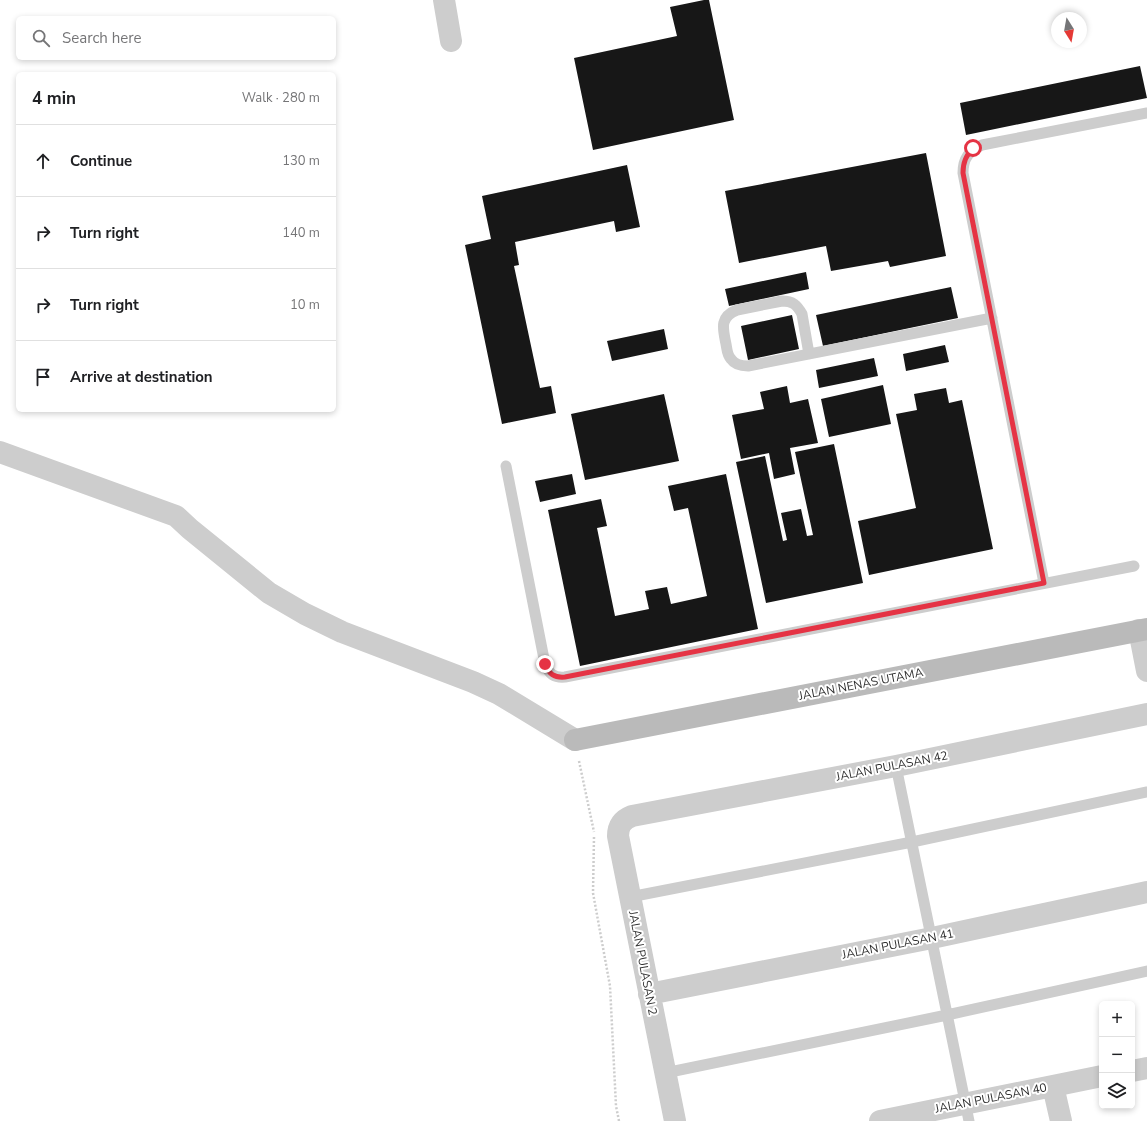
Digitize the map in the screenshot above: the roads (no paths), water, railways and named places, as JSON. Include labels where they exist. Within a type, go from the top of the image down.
[{"type":"street","points":[[444,0],[451,41]]},
{"type":"street","name":"JALAN NENAS UTAMA","points":[[0,452],[176,516],[269,593],[305,614],[342,632],[493,691],[575,740],[1143,629]]},
{"type":"street","points":[[1143,629],[1147,671]]},
{"type":"street","name":"JALAN PULASAN 42","points":[[637,815],[896,766],[1147,714]]},
{"type":"street","name":"JALAN PULASAN 2","points":[[637,815],[626,819],[621,824],[618,830],[618,836],[674,1121]]},
{"type":"street","name":"JALAN PULASAN 41","points":[[649,994],[932,938],[1147,892]]},
{"type":"street","points":[[1135,1070],[1147,1068]]},
{"type":"street","name":"JALAN PULASAN 40","points":[[880,1121],[967,1112],[1053,1086],[1099,1077]]},
{"type":"street","points":[[1053,1086],[1061,1121]]},
{"type":"lane","points":[[1044,583],[963,173],[963,164],[967,155],[973,148],[982,145],[1147,113]]},
{"type":"lane","points":[[810,354],[802,314],[795,304],[788,301],[737,310],[730,313],[723,323],[730,359],[741,366],[748,366],[810,354],[992,318]]},
{"type":"lane","points":[[506,466],[545,664],[552,675],[558,678],[1134,566]]},
{"type":"lane","points":[[896,766],[967,1112]]},
{"type":"lane","points":[[630,897],[912,842],[1147,792]]},
{"type":"lane","points":[[665,1072],[947,1015],[1147,971]]}]
